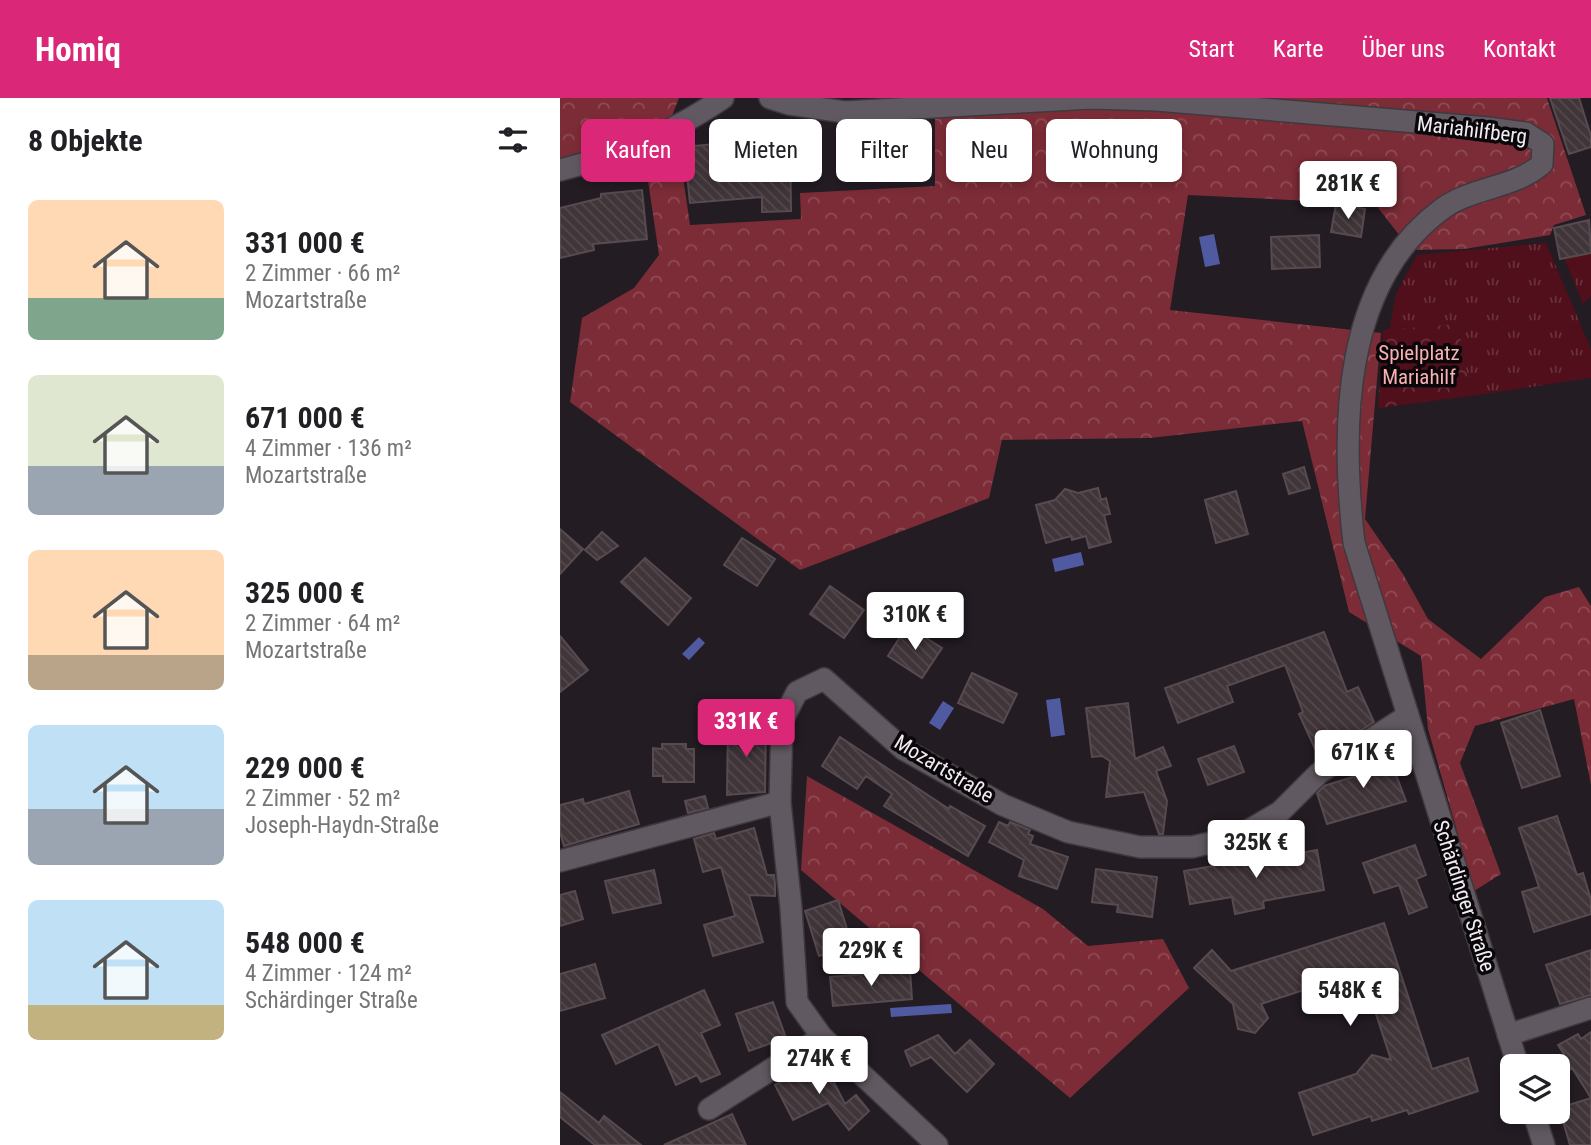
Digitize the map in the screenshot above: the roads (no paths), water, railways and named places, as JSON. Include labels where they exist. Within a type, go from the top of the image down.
[{"type":"street","points":[[560,170],[601,160],[650,141],[687,122],[723,98]]},
{"type":"street","name":"Mariahilfberg","points":[[770,98],[789,104],[845,112],[1092,98],[1156,100],[1488,128],[1525,132],[1537,138],[1543,144],[1545,155],[1542,164],[1534,171],[1480,189],[1443,208],[1409,238],[1382,277],[1360,336],[1349,437],[1348,487],[1354,542],[1407,716]]},
{"type":"street","name":"Mozartstraße","points":[[780,802],[782,721],[797,692],[824,679],[903,749],[1003,805],[1068,832],[1140,847],[1192,847],[1237,837],[1280,812],[1319,773],[1407,716]]},
{"type":"street","name":"Schärdinger Straße","points":[[1407,716],[1514,1054]]},
{"type":"street","points":[[560,861],[780,802],[797,1002],[821,1037],[937,1145]]},
{"type":"street","points":[[1508,1035],[1591,1008]]},
{"type":"street","points":[[709,1109],[821,1037]]},
{"type":"street","points":[[1537,1124],[1544,1145]]},
{"type":"water","points":[[1214,234],[1220,264],[1205,267],[1199,237]]},
{"type":"water","points":[[1081,552],[1084,565],[1055,572],[1052,559]]},
{"type":"water","points":[[699,637],[705,643],[689,660],[682,654]]},
{"type":"water","points":[[1060,698],[1065,735],[1051,737],[1046,700]]},
{"type":"water","points":[[943,701],[954,708],[940,730],[929,723]]},
{"type":"water","points":[[951,1004],[952,1013],[891,1017],[890,1008]]},
{"type":"park label","name":"Spielplatz Mariahilf","points":[[1419,365]]}]
